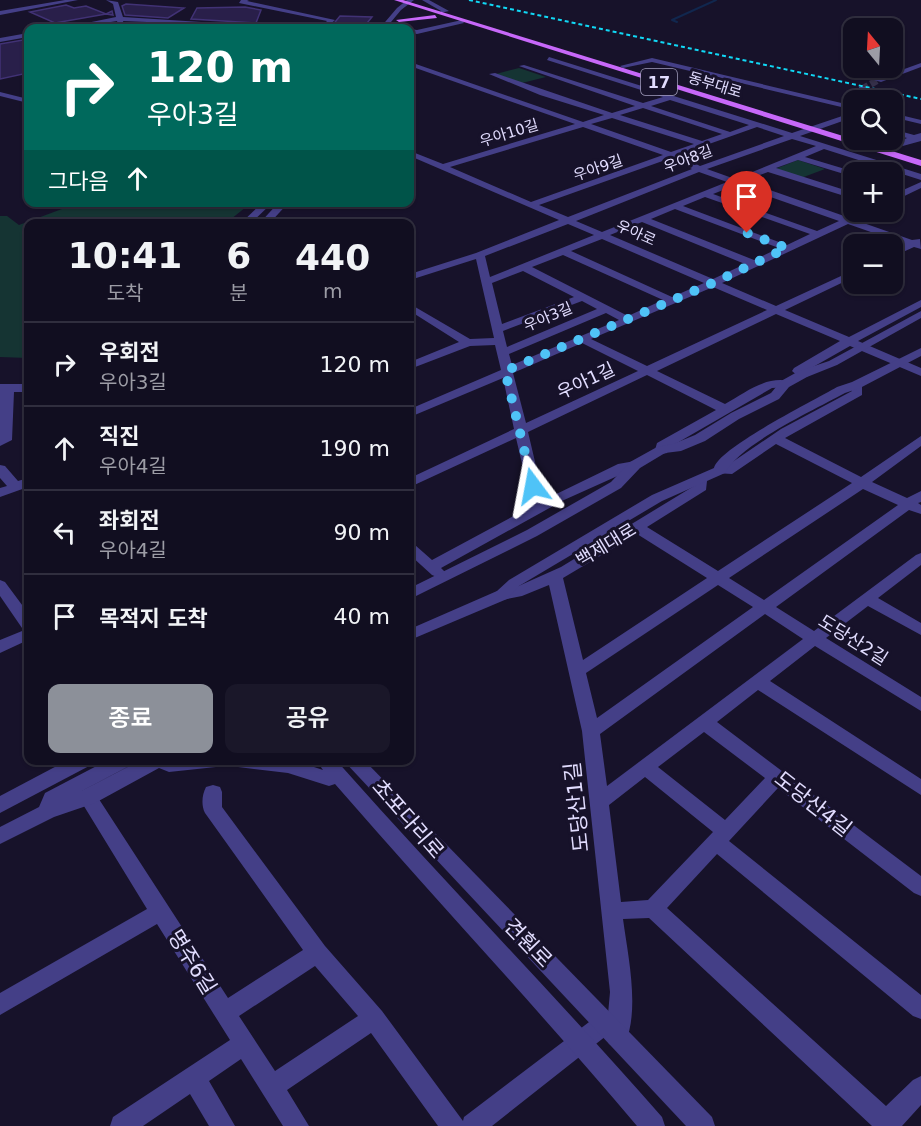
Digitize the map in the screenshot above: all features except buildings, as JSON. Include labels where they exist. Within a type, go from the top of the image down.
[{"type":"main road","name":"동부대로","points":[[397,0],[412,2],[462,22],[690,91],[843,133]]},
{"type":"main road","name":"동부대로","points":[[443,14],[623,66],[921,163]]},
{"type":"main road","points":[[399,20],[443,14]]},
{"type":"main road","points":[[898,150],[921,157]]},
{"type":"street","points":[[0,13],[75,0]]},
{"type":"street","points":[[109,0],[116,3],[120,24]]},
{"type":"street","points":[[246,0],[241,2],[332,20],[328,24]]},
{"type":"street","points":[[425,0],[446,11],[443,14]]},
{"type":"street","points":[[396,24],[412,2]]},
{"type":"street","points":[[387,24],[412,2]]},
{"type":"street","points":[[89,24],[118,19],[215,24]]},
{"type":"street","points":[[414,32],[462,22]]},
{"type":"street","points":[[0,40],[24,36]]},
{"type":"street","points":[[483,76],[576,52]]},
{"type":"street","points":[[549,59],[921,177]]},
{"type":"street","points":[[623,66],[652,60],[843,105]]},
{"type":"street","name":"우아10길","points":[[414,65],[627,139]]},
{"type":"street","points":[[878,80],[921,65]]},
{"type":"street","points":[[522,66],[729,134]]},
{"type":"street","name":"우아10길","points":[[493,74],[543,93],[702,144]]},
{"type":"street","points":[[515,102],[608,77]]},
{"type":"street","points":[[463,82],[473,79]]},
{"type":"street","name":"우아10길","points":[[442,167],[690,91]]},
{"type":"street","points":[[0,94],[24,100]]},
{"type":"street","points":[[903,118],[921,122]]},
{"type":"street","name":"우아8길","points":[[414,277],[480,255],[699,169],[843,119]]},
{"type":"street","name":"우아9길","points":[[531,205],[756,125]]},
{"type":"street","points":[[903,134],[919,138]]},
{"type":"street","points":[[903,144],[919,138]]},
{"type":"street","name":"우아9길","points":[[627,139],[673,156]]},
{"type":"street","points":[[486,282],[824,146]]},
{"type":"street","name":"우아로","points":[[414,155],[921,372]]},
{"type":"street","points":[[673,156],[699,169],[843,219]]},
{"type":"street","points":[[798,157],[843,172]]},
{"type":"street","points":[[769,169],[843,193]]},
{"type":"street","points":[[903,194],[921,185]]},
{"type":"street","points":[[903,191],[921,197]]},
{"type":"street","points":[[705,194],[818,234]]},
{"type":"street","points":[[675,206],[787,248]]},
{"type":"street","points":[[250,219],[263,207]]},
{"type":"street","points":[[268,219],[280,207]]},
{"type":"street","points":[[642,219],[754,264]]},
{"type":"street","name":"우아3길","points":[[414,411],[713,283],[843,222]]},
{"type":"street","points":[[854,222],[919,242]]},
{"type":"street","points":[[903,249],[919,242]]},
{"type":"street","points":[[563,252],[673,300]]},
{"type":"street","points":[[480,255],[538,508]]},
{"type":"street","name":"우아3길","points":[[523,267],[628,320]]},
{"type":"street","name":"우아1길","points":[[414,481],[777,312],[843,279]]},
{"type":"street","points":[[414,364],[468,342],[500,341],[583,297]]},
{"type":"street","points":[[803,374],[798,370],[921,303]]},
{"type":"street","points":[[414,309],[468,342]]},
{"type":"street","name":"우아3길","points":[[500,341],[606,309]]},
{"type":"street","points":[[436,572],[541,528],[616,485],[635,465],[662,450],[676,448],[700,438],[735,416],[774,396],[785,384],[862,348],[921,314]]},
{"type":"street","points":[[414,319],[424,315]]},
{"type":"street","points":[[582,339],[725,409]]},
{"type":"street","name":"백제대로","points":[[720,470],[721,464],[741,447],[841,390],[856,386],[921,351]]},
{"type":"street","points":[[662,450],[662,446],[770,384],[785,384]]},
{"type":"street","name":"백제대로","points":[[414,633],[502,595],[514,583],[660,496],[700,482],[720,470],[727,471],[778,440],[786,432],[858,392],[856,386]]},
{"type":"street","points":[[0,442],[5,440],[4,388],[24,388]]},
{"type":"street","points":[[778,440],[862,483],[917,503]]},
{"type":"street","points":[[576,672],[862,483],[921,440]]},
{"type":"street","points":[[414,591],[436,572],[538,508],[623,467],[635,465]]},
{"type":"street","points":[[0,469],[15,487]]},
{"type":"street","name":"백제대로","points":[[502,595],[510,597],[555,576],[701,487],[700,482]]},
{"type":"street","points":[[0,493],[24,484]]},
{"type":"street","points":[[591,731],[836,556],[917,503]]},
{"type":"street","name":"도당산2길","points":[[637,527],[921,705]]},
{"type":"street","points":[[414,552],[436,572]]},
{"type":"street","points":[[598,803],[919,561]]},
{"type":"street","name":"도당산1길","points":[[555,576],[591,731],[621,992],[611,1029]]},
{"type":"street","points":[[0,585],[24,618]]},
{"type":"street","points":[[867,599],[921,630]]},
{"type":"street","points":[[0,647],[24,636]]},
{"type":"street","points":[[758,682],[921,788]]},
{"type":"street","name":"도당산4길","points":[[704,722],[778,776],[921,887]]},
{"type":"street","points":[[0,805],[76,765]]},
{"type":"street","points":[[47,812],[52,798],[115,765]]},
{"type":"street","points":[[0,836],[47,812],[88,798],[151,765]]},
{"type":"street","points":[[280,765],[328,779],[331,767]]},
{"type":"street","name":"견훤로","points":[[360,765],[703,1126]]},
{"type":"street","name":"초포다리로","points":[[331,767],[432,882]]},
{"type":"street","points":[[645,767],[722,837],[921,1009]]},
{"type":"street","points":[[611,911],[653,909],[778,776]]},
{"type":"street","points":[[213,792],[212,808],[317,953],[374,1018],[453,1126]]},
{"type":"street","name":"명주6길","points":[[88,798],[297,1126]]},
{"type":"street","name":"견훤로","points":[[432,882],[581,1042],[653,1126]]},
{"type":"street","points":[[653,909],[888,1124],[921,1088]]},
{"type":"street","points":[[0,1005],[160,912]]},
{"type":"street","points":[[224,1013],[317,953]]},
{"type":"street","points":[[271,1087],[374,1018]]},
{"type":"street","points":[[472,1126],[581,1042],[611,1029]]},
{"type":"street","points":[[122,1126],[244,1044]]},
{"type":"street","points":[[193,1078],[223,1126]]},
{"type":"green space","points":[[519,68],[546,77],[522,83],[496,74]]},
{"type":"green space","points":[[798,160],[825,169],[801,178],[775,169]]},
{"type":"green space","points":[[67,207],[246,207],[231,219],[35,219]]},
{"type":"green space","points":[[0,216],[7,216],[19,225],[24,223],[24,358],[0,357]]},
{"type":"waterway","points":[[677,22],[672,20],[716,0]]},
{"type":"tunnel","points":[[862,89],[878,80]]},
{"type":"railway","points":[[469,0],[921,99]]},
{"type":"route","points":[[533,486],[505,371],[713,283],[787,248],[747,233]]}]
